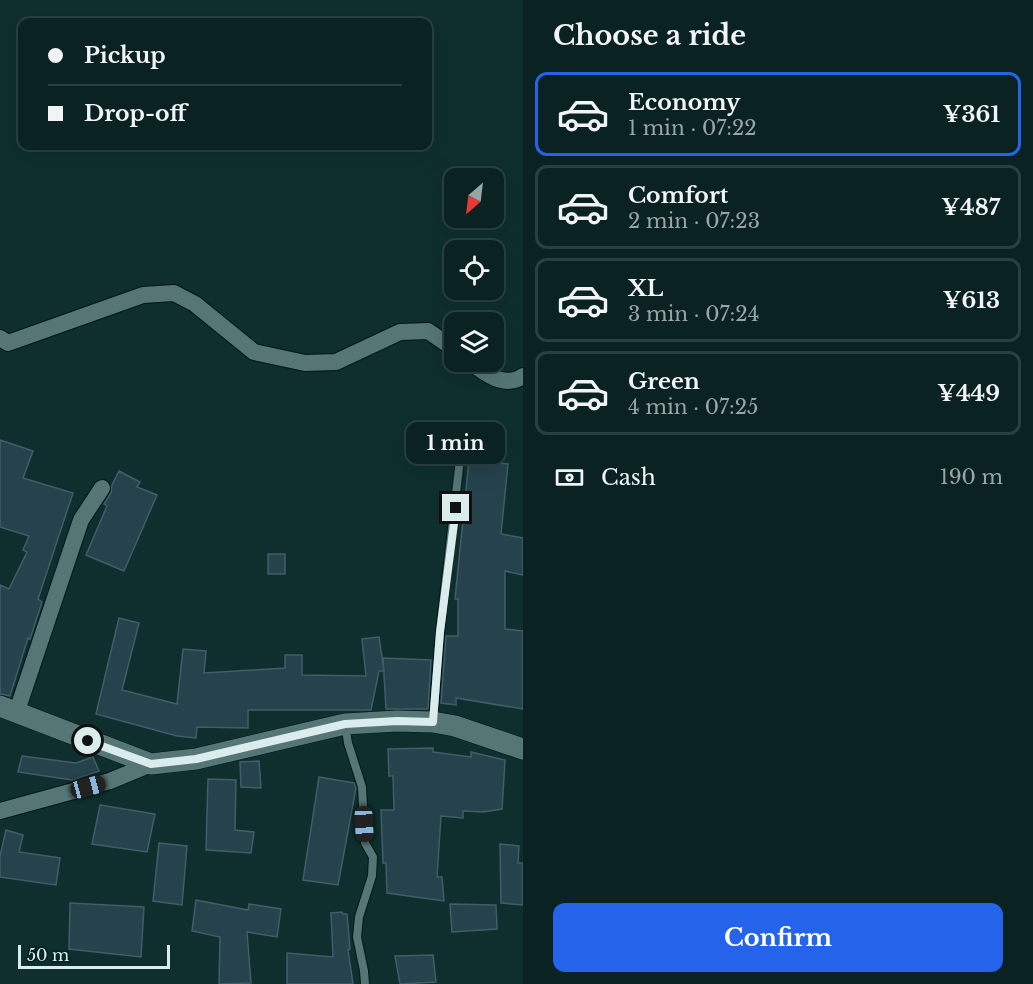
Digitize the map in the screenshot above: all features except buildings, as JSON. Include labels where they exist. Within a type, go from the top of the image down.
[{"type":"street","points":[[0,338],[8,343],[143,295],[174,293],[195,304],[254,352],[306,363],[336,362],[400,332],[428,331],[444,342]]},
{"type":"street","points":[[483,372],[501,381],[517,380],[523,376]]},
{"type":"street","points":[[102,488],[81,520],[9,708],[151,764]]},
{"type":"street","points":[[0,811],[110,781],[151,764],[196,759],[345,724],[397,721],[433,722],[477,732],[523,748]]},
{"type":"lane","points":[[433,722],[440,632],[460,459]]},
{"type":"lane","points":[[345,724],[348,743],[362,787],[365,843],[373,857],[372,876],[359,917],[357,937],[364,971],[364,984]]},
{"type":"route","points":[[88,741],[151,764],[196,759],[345,724],[397,721],[433,722],[440,632],[456,508]]}]
